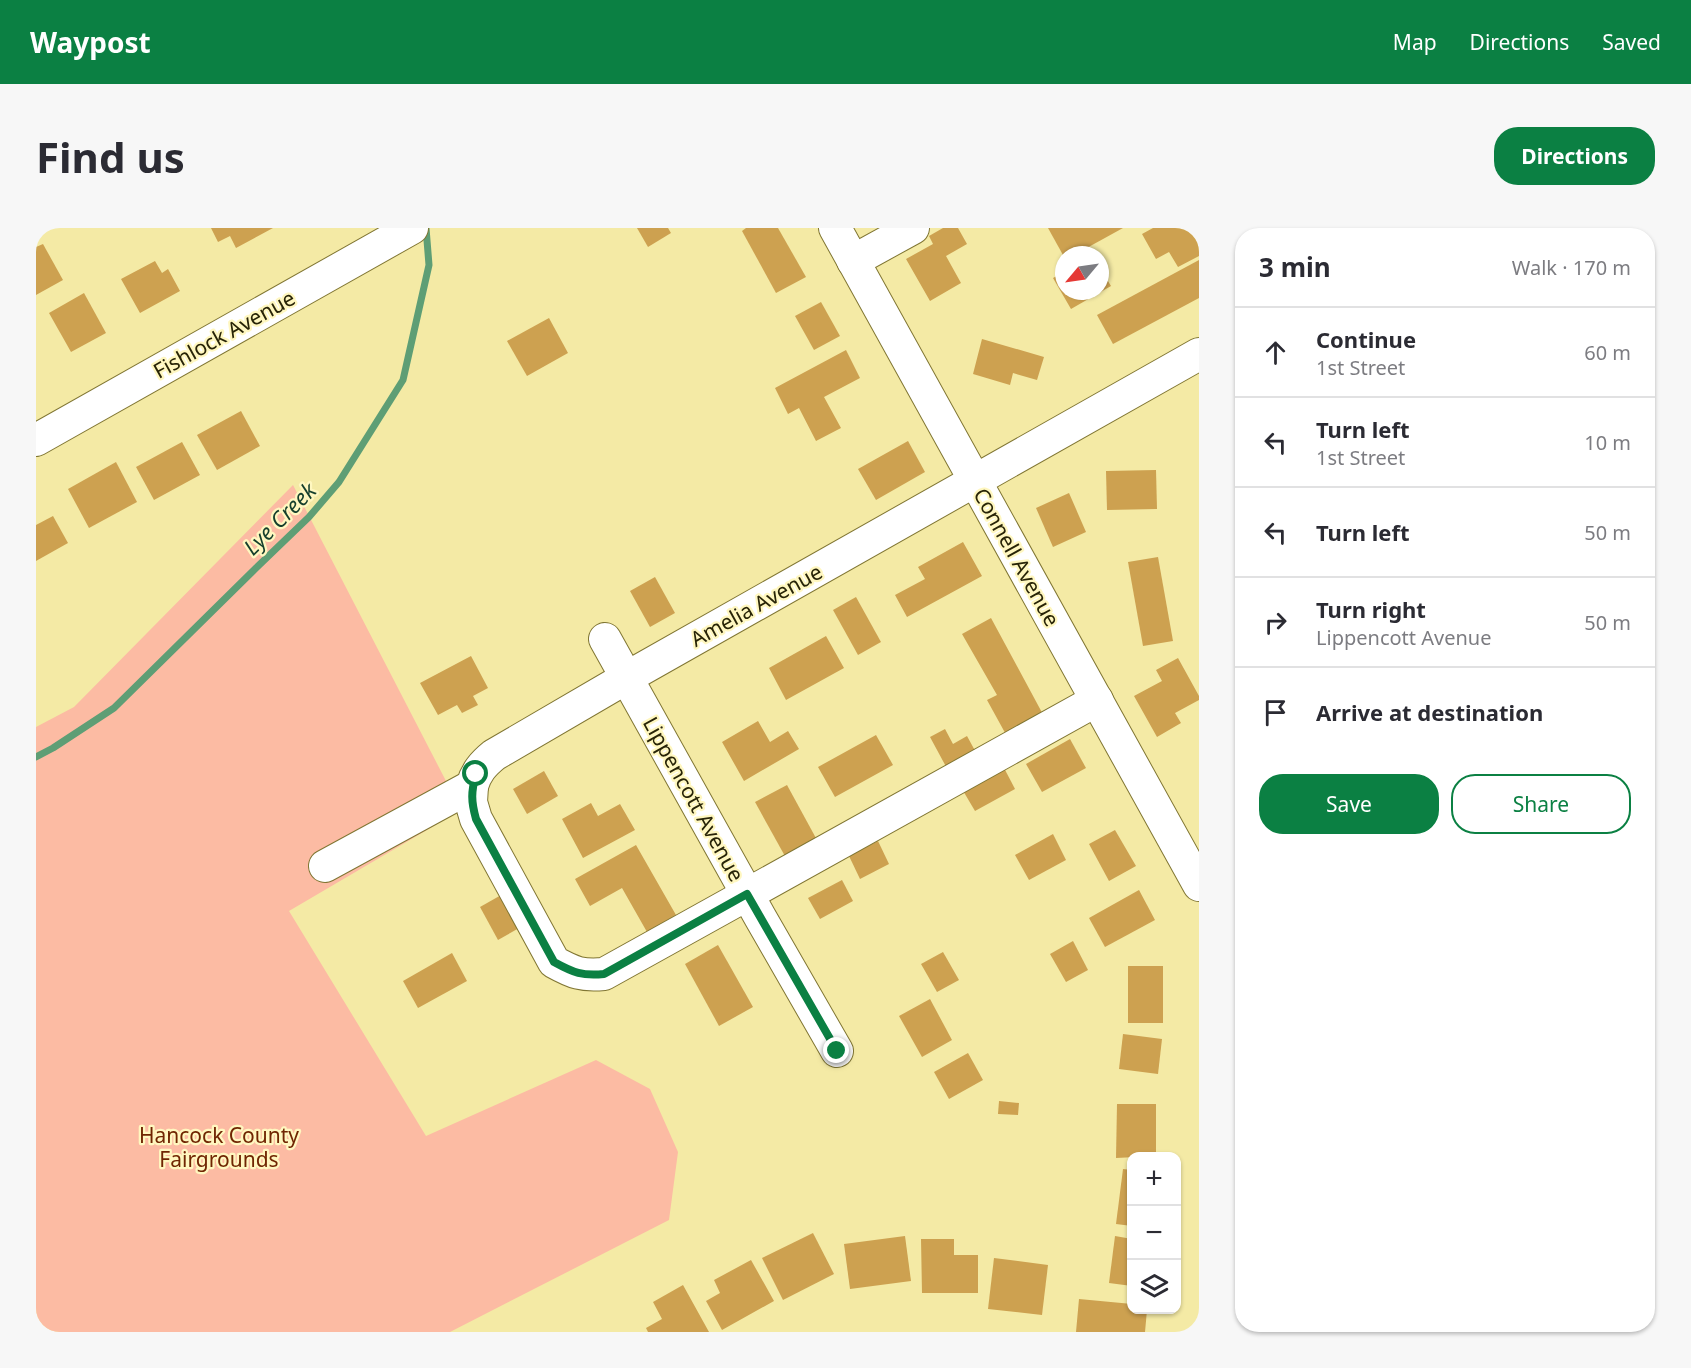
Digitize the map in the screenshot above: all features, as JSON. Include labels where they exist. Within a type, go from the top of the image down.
[{"type":"street","name":"Connell Avenue","points":[[836,228],[1199,885]]},
{"type":"street","points":[[853,261],[913,228]]},
{"type":"street","name":"Fishlock Avenue","points":[[40,428],[404,233]]},
{"type":"street","name":"Amelia Avenue","points":[[472,786],[476,774],[494,755],[1199,354]]},
{"type":"street","name":"Lippencott Avenue","points":[[605,639],[837,1051]]},
{"type":"street","points":[[472,786],[471,802],[476,819],[554,962],[572,972],[587,975],[604,974],[1096,700]]},
{"type":"street","points":[[325,866],[472,786]]},
{"type":"green space","name":"Hancock County Fairgrounds","points":[[293,485],[461,810],[289,911],[426,1136],[596,1060],[650,1089],[678,1152],[669,1220],[450,1332],[36,1332],[36,727],[74,707]]},
{"type":"building","points":[[211,228],[273,228],[236,248],[230,236],[218,242]]},
{"type":"building","points":[[637,228],[668,228],[671,233],[648,247]]},
{"type":"building","points":[[746,228],[778,228],[806,277],[776,293],[742,231]]},
{"type":"building","points":[[943,228],[958,228],[967,244],[946,256],[961,283],[930,301],[906,259],[933,244],[929,236]]},
{"type":"building","points":[[1048,228],[1123,228],[1090,246],[1058,246]]},
{"type":"building","points":[[1153,228],[1191,228],[1199,242],[1199,256],[1178,267],[1169,252],[1156,259],[1142,234]]},
{"type":"building","points":[[43,244],[63,280],[36,295],[36,247]]},
{"type":"building","points":[[1199,260],[1199,298],[1113,344],[1097,315]]},
{"type":"building","points":[[155,261],[162,273],[168,269],[180,291],[140,313],[121,279]]},
{"type":"building","points":[[84,293],[106,333],[71,352],[49,313]]},
{"type":"building","points":[[1066,300],[1087,300],[1071,309]]},
{"type":"building","points":[[821,302],[840,336],[814,350],[795,316]]},
{"type":"building","points":[[549,318],[568,353],[527,376],[507,341]]},
{"type":"building","points":[[982,339],[1044,357],[1037,380],[1013,373],[1010,385],[973,374]]},
{"type":"building","points":[[846,350],[860,378],[824,397],[841,428],[816,441],[799,408],[788,414],[775,388]]},
{"type":"building","points":[[241,411],[260,446],[217,470],[197,435]]},
{"type":"building","points":[[908,441],[925,472],[876,500],[858,469]]},
{"type":"building","points":[[182,442],[200,475],[154,500],[136,467]]},
{"type":"building","points":[[116,462],[137,502],[89,528],[68,489]]},
{"type":"building","points":[[1156,470],[1157,509],[1107,510],[1106,471]]},
{"type":"building","points":[[1069,493],[1086,532],[1053,547],[1036,508]]},
{"type":"building","points":[[53,516],[68,543],[36,561],[36,525]]},
{"type":"building","points":[[963,542],[982,576],[907,617],[895,595],[925,579],[918,567]]},
{"type":"building","points":[[1158,557],[1173,641],[1143,646],[1128,562]]},
{"type":"building","points":[[655,577],[675,613],[650,627],[630,591]]},
{"type":"building","points":[[856,597],[881,642],[858,655],[833,610]]},
{"type":"building","points":[[991,618],[1046,720],[1009,740],[987,700],[997,695],[962,634]]},
{"type":"building","points":[[826,636],[844,668],[786,700],[769,668]]},
{"type":"building","points":[[471,656],[488,688],[473,696],[478,705],[462,713],[457,705],[438,715],[420,683]]},
{"type":"building","points":[[1178,658],[1199,700],[1175,713],[1181,723],[1157,737],[1134,696],[1162,681],[1156,670]]},
{"type":"building","points":[[758,721],[770,742],[788,731],[799,749],[744,781],[722,742]]},
{"type":"building","points":[[945,729],[953,744],[967,736],[979,758],[950,774],[930,737]]},
{"type":"building","points":[[876,735],[893,765],[835,797],[818,767]]},
{"type":"building","points":[[1070,739],[1086,768],[1042,792],[1026,764]]},
{"type":"building","points":[[1003,766],[1015,789],[975,811],[962,789]]},
{"type":"building","points":[[544,771],[558,796],[527,814],[513,789]]},
{"type":"building","points":[[787,785],[817,840],[786,858],[755,802]]},
{"type":"building","points":[[591,803],[598,816],[620,804],[635,830],[583,858],[562,819]]},
{"type":"building","points":[[1115,830],[1136,866],[1109,881],[1089,844]]},
{"type":"building","points":[[1053,834],[1066,860],[1029,880],[1015,855]]},
{"type":"building","points":[[878,841],[889,864],[860,879],[849,856]]},
{"type":"building","points":[[636,845],[676,915],[647,932],[622,888],[590,906],[575,879]]},
{"type":"building","points":[[842,880],[853,901],[820,919],[808,898]]},
{"type":"building","points":[[510,890],[528,923],[498,940],[480,907]]},
{"type":"building","points":[[1139,890],[1155,920],[1105,947],[1089,918]]},
{"type":"building","points":[[1073,941],[1088,970],[1066,982],[1050,954]]},
{"type":"building","points":[[718,945],[753,1007],[719,1026],[685,964]]},
{"type":"building","points":[[943,952],[959,980],[937,992],[921,964]]},
{"type":"building","points":[[452,953],[467,981],[418,1008],[403,981]]},
{"type":"building","points":[[1128,966],[1163,966],[1163,1023],[1128,1023]]},
{"type":"building","points":[[930,999],[952,1040],[922,1057],[899,1016]]},
{"type":"building","points":[[1123,1034],[1162,1039],[1158,1074],[1119,1069]]},
{"type":"building","points":[[968,1053],[983,1080],[949,1099],[934,1072]]},
{"type":"building","points":[[999,1101],[1019,1103],[1018,1115],[998,1114]]},
{"type":"building","points":[[1117,1104],[1156,1104],[1156,1152],[1127,1152],[1127,1157],[1116,1158]]},
{"type":"building","points":[[1123,1169],[1127,1169],[1127,1225],[1116,1224]]},
{"type":"building","points":[[813,1233],[834,1274],[783,1300],[762,1258]]},
{"type":"building","points":[[905,1236],[911,1281],[850,1289],[844,1244]]},
{"type":"building","points":[[1115,1236],[1127,1238],[1127,1285],[1109,1283]]},
{"type":"building","points":[[921,1239],[954,1239],[954,1255],[978,1255],[978,1293],[922,1293]]},
{"type":"building","points":[[994,1258],[1048,1265],[1042,1315],[988,1309]]},
{"type":"building","points":[[751,1260],[774,1301],[722,1330],[706,1301],[720,1293],[714,1280]]},
{"type":"building","points":[[683,1285],[709,1332],[648,1332],[646,1328],[662,1319],[653,1302]]},
{"type":"building","points":[[1079,1299],[1127,1304],[1127,1314],[1147,1314],[1145,1332],[1076,1332]]},
{"type":"waterway","name":"Lye Creek","points":[[36,757],[114,708],[309,517],[339,482],[403,380],[429,265],[426,228]]},
{"type":"route","points":[[476,774],[472,786],[471,802],[476,819],[554,962],[572,972],[587,975],[604,974],[747,894],[837,1051]]}]
